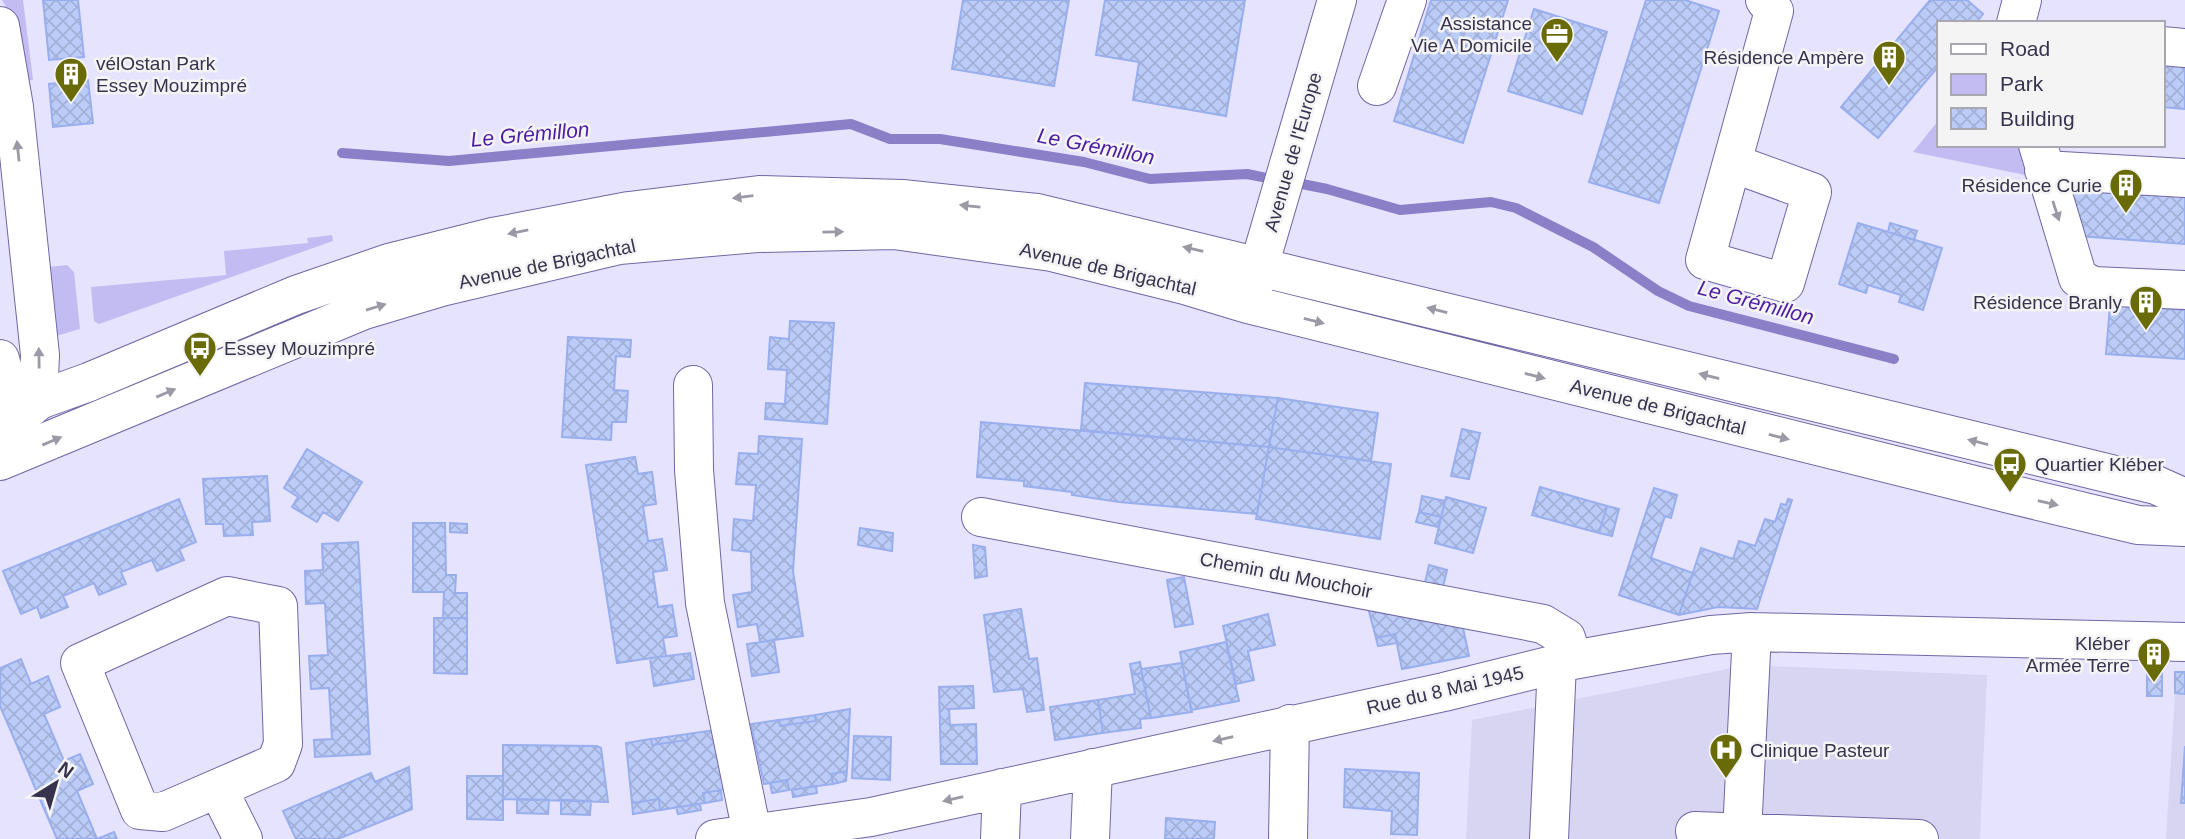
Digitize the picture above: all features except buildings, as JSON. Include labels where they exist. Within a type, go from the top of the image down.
[{"type":"main road","name":"Avenue de l'Europe","points":[[1248,304],[1337,0]]},
{"type":"main road","points":[[1377,86],[1407,0]]},
{"type":"main road","points":[[1732,163],[1774,11],[1765,0]]},
{"type":"main road","points":[[2016,21],[2021,0]]},
{"type":"main road","points":[[0,26],[14,107],[40,355],[8,425]]},
{"type":"main road","points":[[2164,46],[2185,48]]},
{"type":"main road","points":[[2185,178],[2041,158],[2078,278],[2093,286],[2185,290]]},
{"type":"main road","name":"Avenue de Brigachtal","points":[[8,425],[296,295],[389,263],[493,237],[615,214],[759,195],[902,199],[1037,213],[1259,264],[2155,485],[2185,498]]},
{"type":"main road","name":"Avenue de Brigachtal","points":[[8,425],[441,287],[619,245],[757,233],[894,230],[1052,252],[1185,285],[1248,304],[2010,494],[2138,524],[2185,527]]},
{"type":"main road","points":[[0,359],[6,382],[8,425]]},
{"type":"main road","points":[[694,385],[695,470],[705,603],[752,833]]},
{"type":"main road","name":"Chemin du Mouchoir","points":[[981,517],[1543,624],[1566,638],[1565,662]]},
{"type":"main road","points":[[227,596],[278,606],[283,744],[276,763],[219,789],[163,812],[140,810],[80,663],[227,596]]},
{"type":"main road","points":[[1742,833],[1752,632]]},
{"type":"main road","name":"Rue du 8 Mai 1945","points":[[715,839],[871,817],[1444,692],[1565,662],[1711,635],[1752,632],[2185,642]]},
{"type":"main road","points":[[1549,839],[1565,662]]},
{"type":"main road","points":[[1288,839],[1290,724]]},
{"type":"main road","points":[[1090,839],[1093,768]]},
{"type":"main road","points":[[1000,839],[1002,788]]},
{"type":"main road","points":[[219,789],[243,839]]},
{"type":"main road","points":[[1695,831],[1919,839]]},
{"type":"shaded area","name":"Clinique Pasteur","points":[[1747,665],[1987,675],[1980,839],[1466,839],[1472,720]]},
{"type":"shaded area","points":[[2175,693],[2185,694],[2185,839],[2166,839]]},
{"type":"green space","points":[[2,0],[23,0],[33,80],[18,82],[19,29]]},
{"type":"green space","points":[[1937,122],[1937,147],[2023,147],[2030,176],[1913,152]]},
{"type":"green space","points":[[332,235],[333,241],[99,324],[94,321],[91,287],[226,275],[224,251],[308,243],[307,238]]},
{"type":"green space","points":[[67,265],[74,272],[80,329],[56,336],[49,267]]},
{"type":"waterway","name":"Le Grémillon","points":[[342,153],[449,161],[851,124],[890,139],[940,139],[1084,162],[1150,179],[1247,174],[1277,180]]},
{"type":"waterway","name":"Le Grémillon","points":[[1292,182],[1400,210],[1491,202],[1516,208],[1593,247],[1658,291],[1689,306],[1894,359]]},
{"type":"place","name":"Assistance Vie A Domicile","points":[[1557,64]]},
{"type":"place","name":"Résidence Ampère","points":[[1889,87]]},
{"type":"place","name":"vélOstan Park Essey Mouzimpré","points":[[71,104]]},
{"type":"place","name":"Résidence Curie","points":[[2126,215]]},
{"type":"place","name":"Résidence Branly","points":[[2146,332]]},
{"type":"place","name":"Essey Mouzimpré","points":[[200,378]]},
{"type":"place","name":"Quartier Kléber","points":[[2010,494]]},
{"type":"place","name":"Kléber Armée Terre","points":[[2154,684]]},
{"type":"place","name":"Clinique Pasteur","points":[[1726,780]]}]
